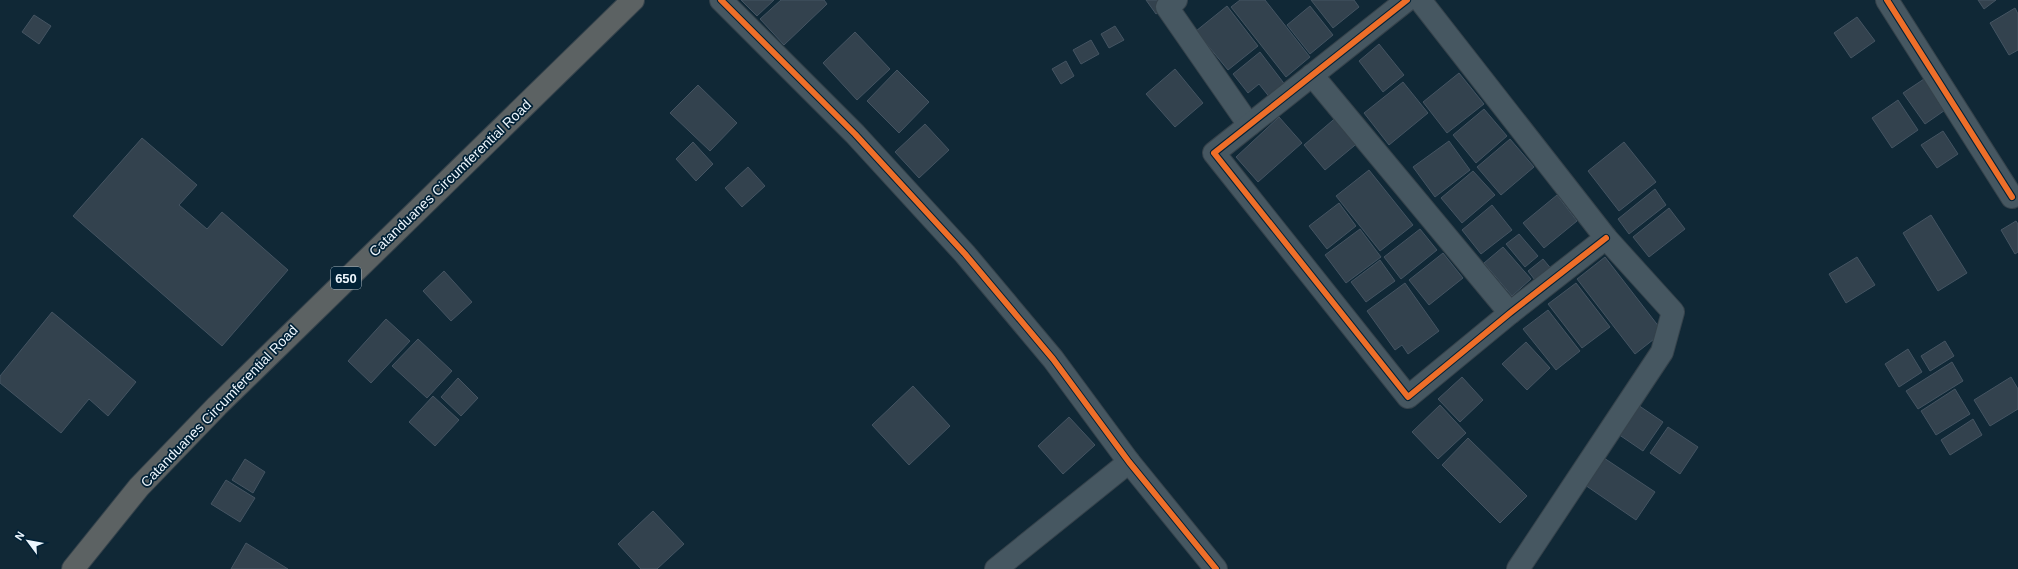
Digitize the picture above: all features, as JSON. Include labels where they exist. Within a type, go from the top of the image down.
[{"type":"main road","name":"Catanduanes Circumferential Road","points":[[73,569],[139,487],[222,400],[633,0]]},
{"type":"street","points":[[721,0],[855,134],[966,254],[1053,359],[1129,462],[1216,569]]},
{"type":"street","points":[[1176,0],[1166,7],[1249,125]]},
{"type":"street","points":[[1407,0],[1214,153],[1408,397],[1510,312],[1606,238]]},
{"type":"street","points":[[1420,0],[1606,238],[1673,312],[1662,352],[1518,569]]},
{"type":"street","points":[[1887,0],[2012,197]]},
{"type":"street","points":[[1312,75],[1510,312]]},
{"type":"street","points":[[996,569],[1129,462]]},
{"type":"building","points":[[741,0],[774,0],[757,16]]},
{"type":"building","points":[[781,0],[824,0],[827,4],[784,45],[760,19]]},
{"type":"building","points":[[1146,0],[1175,0],[1156,14]]},
{"type":"building","points":[[1240,0],[1265,0],[1310,57],[1286,77],[1231,7]]},
{"type":"building","points":[[1311,0],[1354,0],[1359,7],[1333,28]]},
{"type":"building","points":[[1978,0],[1996,0],[1984,9]]},
{"type":"building","points":[[1227,6],[1258,46],[1228,70],[1196,31]]},
{"type":"building","points":[[1310,6],[1333,35],[1310,54],[1287,25]]},
{"type":"building","points":[[2015,8],[2018,14],[2018,50],[2009,55],[1990,23]]},
{"type":"building","points":[[34,15],[51,26],[39,44],[22,32]]},
{"type":"building","points":[[1857,17],[1875,41],[1851,58],[1834,33]]},
{"type":"building","points":[[1115,26],[1124,40],[1109,48],[1101,34]]},
{"type":"building","points":[[855,32],[890,69],[857,100],[823,63]]},
{"type":"building","points":[[1091,40],[1099,54],[1081,64],[1073,50]]},
{"type":"building","points":[[1379,44],[1404,75],[1383,92],[1359,61]]},
{"type":"building","points":[[1260,52],[1286,86],[1271,99],[1259,84],[1248,93],[1233,74]]},
{"type":"building","points":[[1066,61],[1074,76],[1061,84],[1052,69]]},
{"type":"building","points":[[1175,69],[1203,103],[1175,127],[1146,94]]},
{"type":"building","points":[[897,70],[929,102],[899,133],[867,101]]},
{"type":"building","points":[[1459,73],[1484,104],[1447,133],[1423,102]]},
{"type":"building","points":[[1927,77],[1948,108],[1925,124],[1903,93]]},
{"type":"building","points":[[1403,82],[1428,113],[1389,145],[1364,113]]},
{"type":"building","points":[[698,85],[737,123],[710,151],[670,113]]},
{"type":"building","points":[[1898,100],[1918,130],[1892,148],[1872,118]]},
{"type":"building","points":[[1484,109],[1507,136],[1476,163],[1453,135]]},
{"type":"building","points":[[1339,115],[1360,141],[1325,170],[1304,145]]},
{"type":"building","points":[[1279,117],[1302,143],[1258,182],[1236,157]]},
{"type":"building","points":[[925,124],[949,150],[919,178],[895,152]]},
{"type":"building","points":[[1943,131],[1958,154],[1937,168],[1921,145]]},
{"type":"building","points":[[142,138],[197,185],[179,205],[207,229],[222,212],[288,270],[222,346],[73,216]]},
{"type":"building","points":[[1510,139],[1534,167],[1501,195],[1477,167]]},
{"type":"building","points":[[1449,141],[1470,170],[1435,197],[1413,167]]},
{"type":"building","points":[[693,142],[713,164],[696,181],[676,159]]},
{"type":"building","points":[[1624,142],[1656,182],[1619,211],[1588,171]]},
{"type":"building","points":[[748,167],[765,186],[742,207],[725,188]]},
{"type":"building","points":[[1369,170],[1413,225],[1380,251],[1336,196]]},
{"type":"building","points":[[1473,171],[1495,195],[1462,223],[1441,198]]},
{"type":"building","points":[[1655,189],[1666,205],[1629,234],[1618,219]]},
{"type":"building","points":[[1557,195],[1577,221],[1544,248],[1523,223]]},
{"type":"building","points":[[1339,203],[1356,226],[1327,249],[1309,226]]},
{"type":"building","points":[[1492,205],[1512,230],[1481,254],[1462,230]]},
{"type":"building","points":[[1669,208],[1685,229],[1649,257],[1633,237]]},
{"type":"building","points":[[1931,215],[1967,273],[1938,291],[1903,233]]},
{"type":"building","points":[[2016,221],[2018,224],[2018,252],[2015,254],[2001,230]]},
{"type":"building","points":[[1360,229],[1381,257],[1346,283],[1325,255]]},
{"type":"building","points":[[1420,229],[1437,250],[1401,279],[1384,257]]},
{"type":"building","points":[[1519,234],[1538,256],[1525,267],[1506,244]]},
{"type":"building","points":[[1503,247],[1531,279],[1512,296],[1484,263]]},
{"type":"building","points":[[1443,253],[1463,278],[1429,305],[1409,280]]},
{"type":"building","points":[[1605,257],[1663,332],[1635,354],[1577,279]]},
{"type":"building","points":[[1857,257],[1875,285],[1846,303],[1829,274]]},
{"type":"building","points":[[1543,259],[1553,271],[1538,284],[1528,271]]},
{"type":"building","points":[[1380,260],[1395,281],[1366,302],[1351,282]]},
{"type":"building","points":[[444,271],[472,302],[451,321],[423,291]]},
{"type":"building","points":[[1405,283],[1439,331],[1408,354],[1402,345],[1395,350],[1367,311]]},
{"type":"building","points":[[1576,283],[1610,327],[1582,348],[1548,304]]},
{"type":"building","points":[[1548,310],[1580,351],[1556,370],[1523,329]]},
{"type":"building","points":[[52,312],[136,382],[108,416],[89,399],[61,433],[0,383],[0,376]]},
{"type":"building","points":[[386,319],[410,341],[371,383],[348,361]]},
{"type":"building","points":[[418,339],[452,371],[427,398],[392,366]]},
{"type":"building","points":[[1945,341],[1954,356],[1930,371],[1921,356]]},
{"type":"building","points":[[1526,342],[1550,368],[1527,390],[1502,364]]},
{"type":"building","points":[[1908,349],[1922,372],[1899,387],[1885,364]]},
{"type":"building","points":[[1952,362],[1963,381],[1918,409],[1906,391]]},
{"type":"building","points":[[1462,377],[1483,400],[1460,422],[1438,399]]},
{"type":"building","points":[[2011,377],[2018,389],[2018,409],[1990,426],[1974,400]]},
{"type":"building","points":[[458,378],[478,398],[461,416],[441,397]]},
{"type":"building","points":[[913,386],[950,426],[909,465],[872,425]]},
{"type":"building","points":[[1955,389],[1970,414],[1936,435],[1921,411]]},
{"type":"building","points":[[433,396],[459,420],[435,446],[409,422]]},
{"type":"building","points":[[1635,403],[1663,422],[1643,451],[1615,432]]},
{"type":"building","points":[[1440,405],[1466,433],[1438,459],[1412,432]]},
{"type":"building","points":[[1069,417],[1095,445],[1063,474],[1038,446]]},
{"type":"building","points":[[1973,419],[1982,435],[1950,455],[1941,440]]},
{"type":"building","points":[[1668,427],[1698,447],[1680,474],[1650,453]]},
{"type":"building","points":[[1468,438],[1527,496],[1500,523],[1442,465]]},
{"type":"building","points":[[1604,458],[1655,492],[1636,520],[1585,485]]},
{"type":"building","points":[[245,459],[265,472],[253,493],[232,480]]},
{"type":"building","points":[[226,480],[255,498],[240,522],[211,504]]},
{"type":"building","points":[[653,511],[684,544],[657,569],[641,569],[618,544]]},
{"type":"building","points":[[246,543],[288,569],[231,569]]},
{"type":"cycle path","points":[[721,0],[855,134],[965,254],[1053,359],[1129,462],[1216,569]]},
{"type":"cycle path","points":[[1407,0],[1214,153],[1408,397],[1510,313],[1606,238]]},
{"type":"cycle path","points":[[1887,0],[2012,197]]}]
